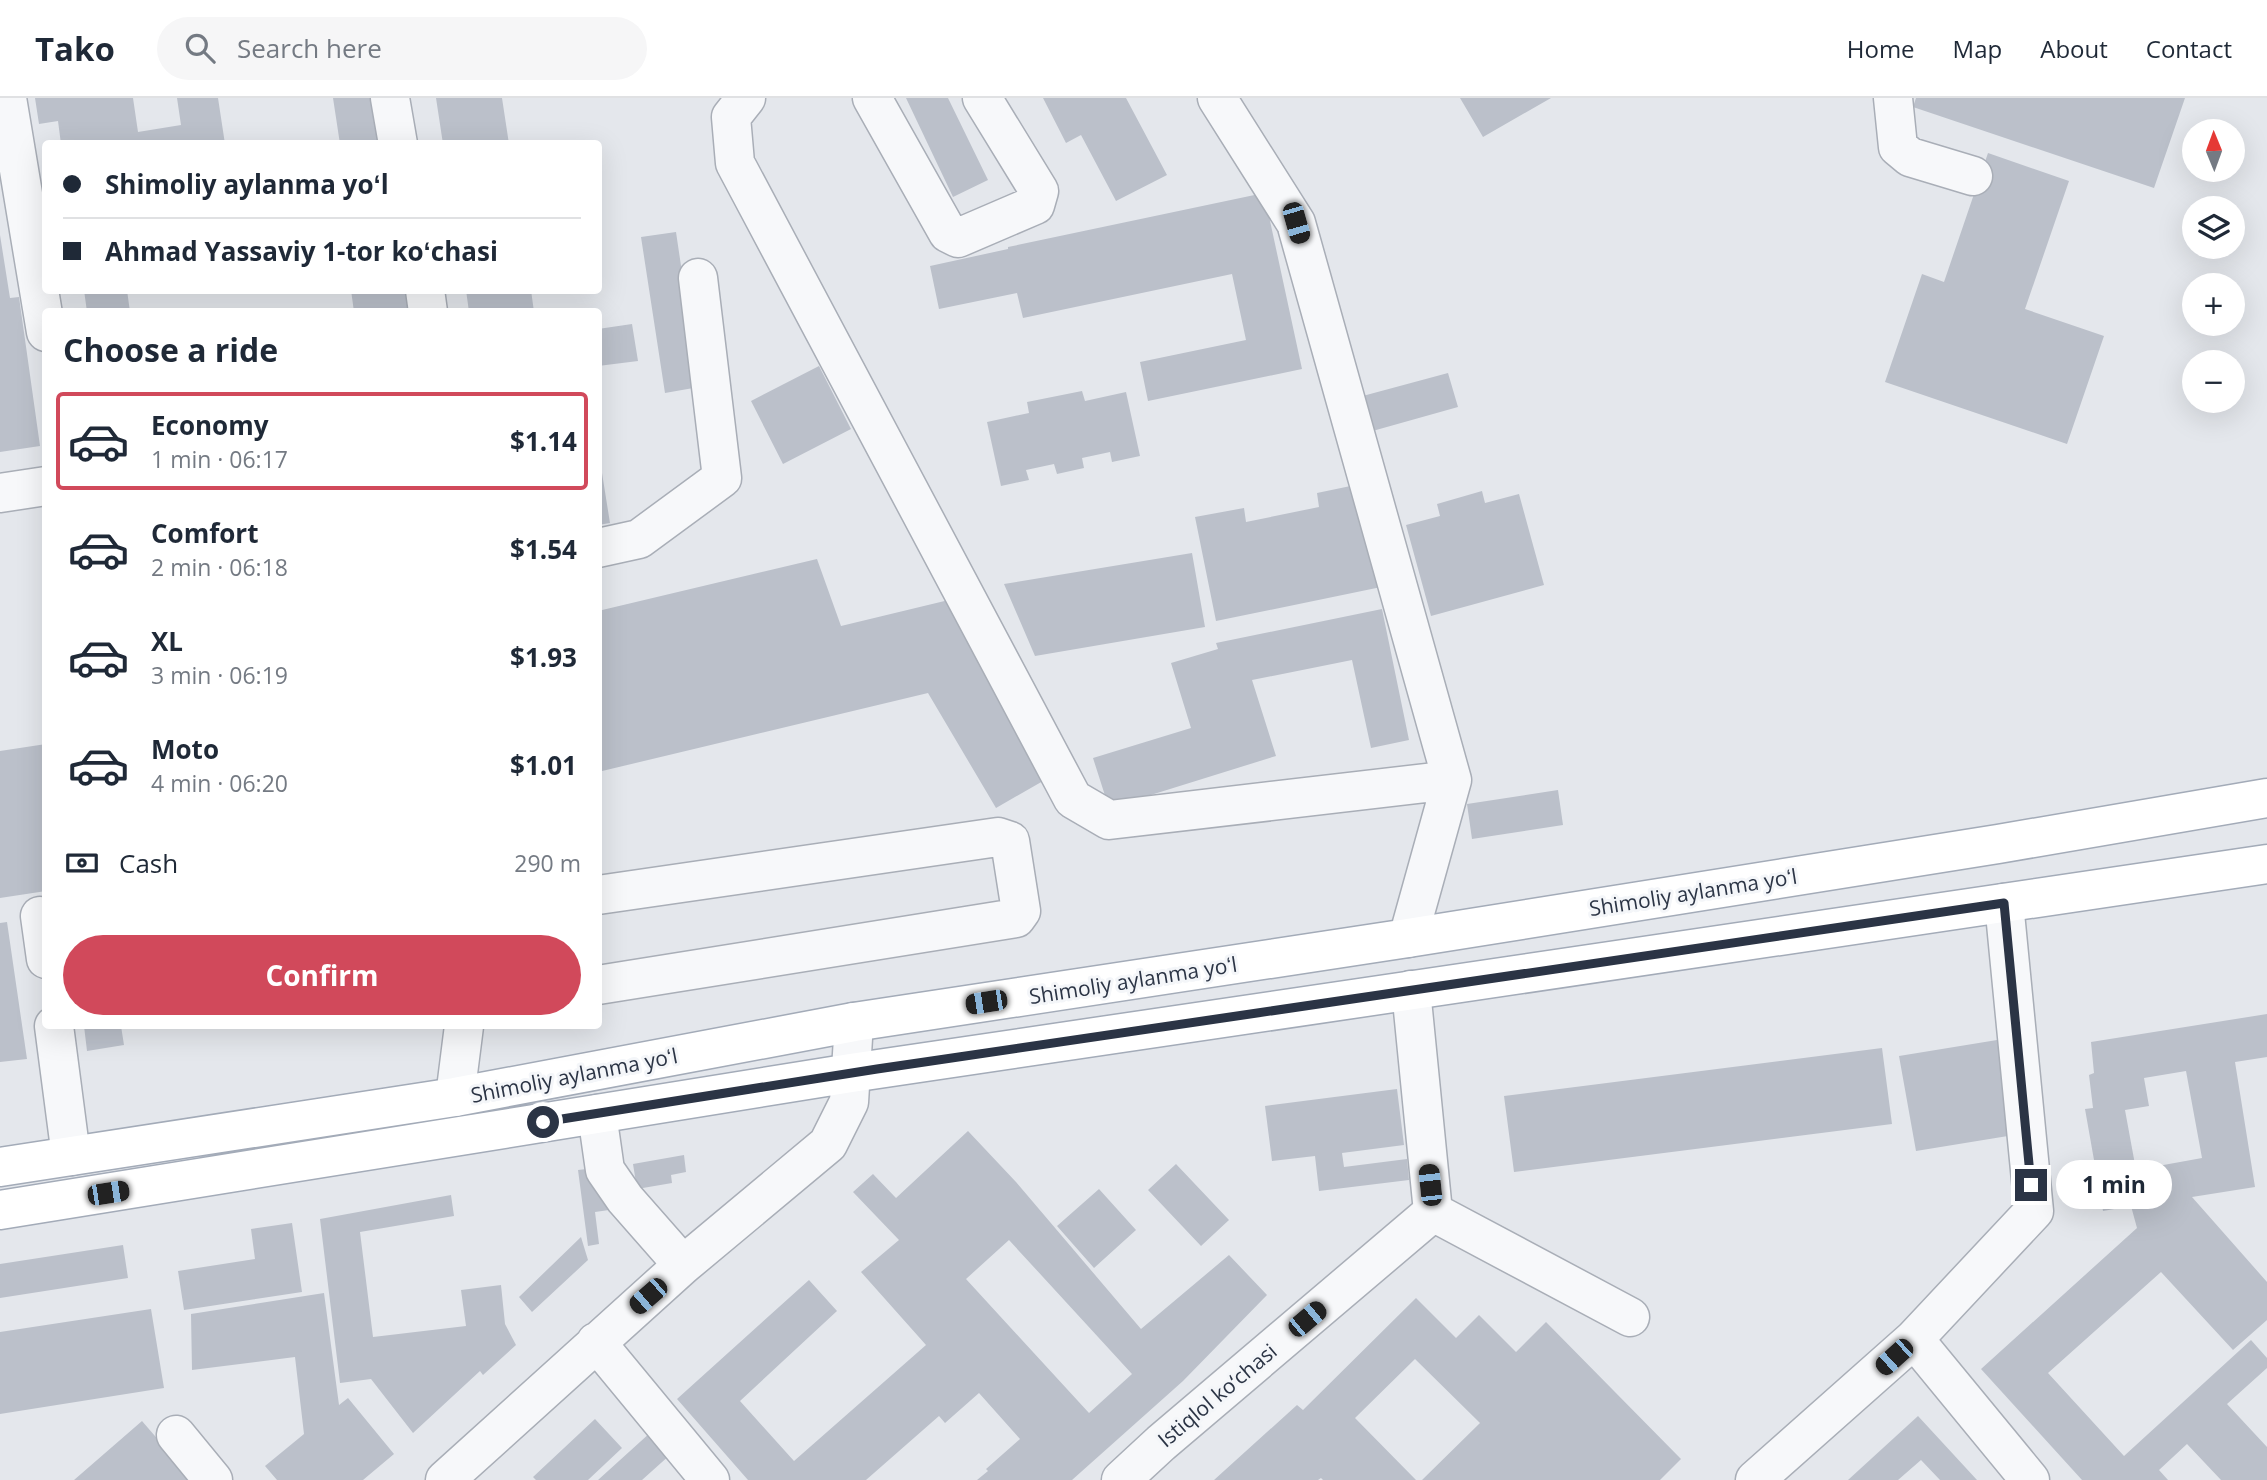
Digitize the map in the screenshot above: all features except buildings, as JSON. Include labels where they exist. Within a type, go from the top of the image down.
[{"type":"main road","name":"Shimoliy aylanma yoʻl","points":[[0,1167],[455,1097],[854,1022],[1408,938],[1998,844],[2267,798]]},
{"type":"main road","name":"Shimoliy aylanma yoʻl","points":[[0,1210],[850,1073],[2267,864]]},
{"type":"street","points":[[7,98],[42,308]]},
{"type":"street","points":[[390,98],[397,140]]},
{"type":"street","points":[[746,98],[731,117],[735,163],[1073,799],[1109,820],[1452,780]]},
{"type":"street","points":[[872,98],[948,233],[958,238],[1035,205],[1039,191],[982,98]]},
{"type":"street","points":[[1217,98],[1296,223],[1452,780],[1408,938]]},
{"type":"street","points":[[1893,98],[1898,147],[1910,157],[1973,176]]},
{"type":"street","points":[[602,547],[639,539],[722,478],[698,278]]},
{"type":"street","points":[[0,493],[42,487]]},
{"type":"street","points":[[602,894],[998,837],[1010,841],[1021,911],[1016,918],[602,984]]},
{"type":"street","points":[[1755,1480],[1914,1339],[2034,1211],[2004,903]]},
{"type":"street","points":[[40,916],[42,931]]},
{"type":"street","points":[[1410,990],[1433,1212],[1630,1317]]},
{"type":"street","points":[[445,1480],[683,1265],[828,1144],[849,1102],[854,1022]]},
{"type":"street","points":[[54,1029],[71,1156]]},
{"type":"street","points":[[455,1097],[464,1029]]},
{"type":"street","points":[[597,1114],[605,1170],[625,1199],[683,1265]]},
{"type":"street","name":"Istiqlol ko‘chasi","points":[[1121,1480],[1433,1212]]},
{"type":"street","points":[[1914,1339],[2030,1480]]},
{"type":"street","points":[[596,1342],[710,1480]]},
{"type":"street","points":[[176,1435],[213,1480]]},
{"type":"route","points":[[543,1122],[877,1069],[2004,903],[2031,1185]]}]
